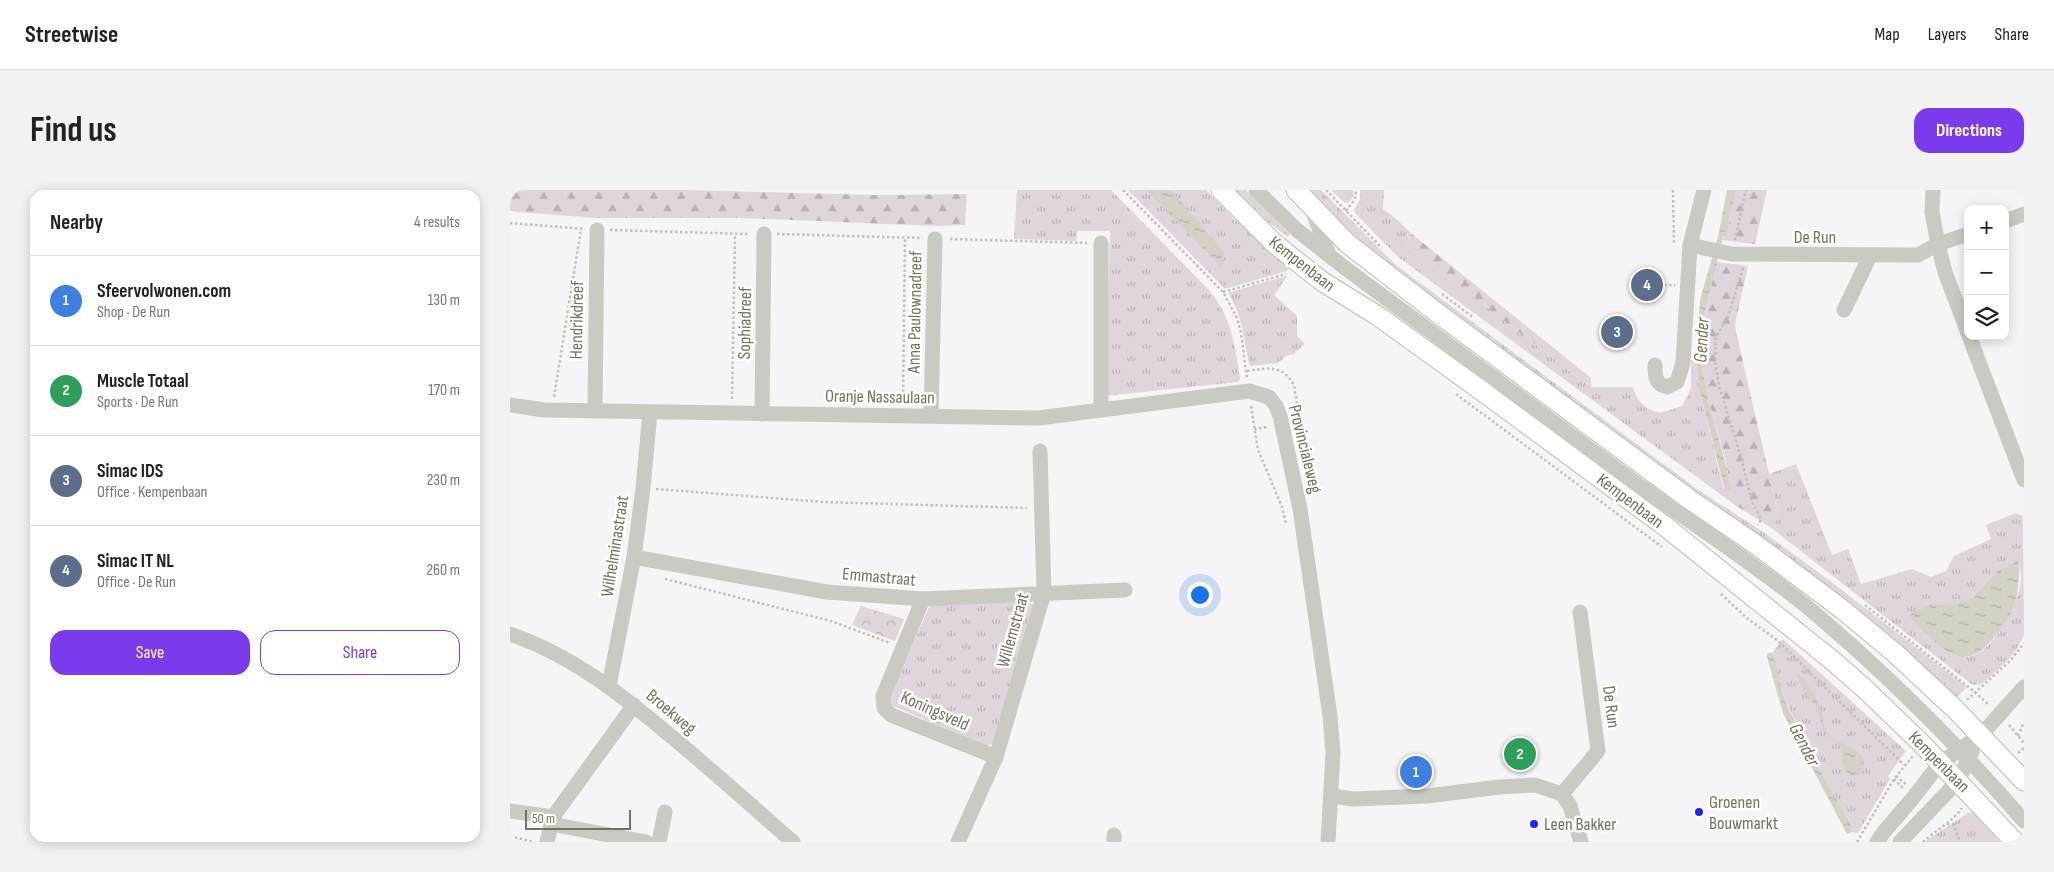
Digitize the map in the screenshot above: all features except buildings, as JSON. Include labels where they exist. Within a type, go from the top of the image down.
[{"type":"main road","name":"Kempenbaan","points":[[1220,190],[1275,244],[1323,282],[1378,316],[1482,391],[1711,562],[1864,689],[1958,781],[2015,842]]},
{"type":"main road","name":"Kempenbaan","points":[[1296,190],[1348,244],[1440,315],[1673,488],[1758,546],[1843,610],[1896,654],[1981,735],[2024,781]]},
{"type":"street","name":"Kempenbaan","points":[[1256,190],[1292,226],[1677,513],[1746,560],[1810,610],[1900,689],[2024,820]]},
{"type":"street","points":[[1655,365],[1657,382],[1662,386],[1672,386],[1677,382],[1683,363],[1690,245],[1704,190]]},
{"type":"street","points":[[1933,190],[1932,212],[1938,244],[1945,272],[1964,324]]},
{"type":"street","name":"Kempenbaan","points":[[1311,206],[1329,254]]},
{"type":"street","points":[[2009,220],[2024,214]]},
{"type":"street","name":"Hendrikdreef","points":[[595,411],[597,230]]},
{"type":"street","name":"Sophiadreef","points":[[762,414],[764,234]]},
{"type":"street","name":"De Run","points":[[1690,245],[1735,254],[1918,255],[1938,244],[1964,235]]},
{"type":"street","name":"Anna Paulownadreef","points":[[931,416],[935,239]]},
{"type":"street","points":[[1101,243],[1101,410]]},
{"type":"street","points":[[1844,310],[1870,256]]},
{"type":"street","points":[[1970,340],[2024,480]]},
{"type":"street","name":"Oranje Nassaulaan","points":[[510,405],[552,410],[1039,418],[1248,391]]},
{"type":"street","name":"Provincialeweg","points":[[1248,391],[1269,397],[1276,406],[1280,416],[1300,509],[1330,716],[1333,753],[1328,842]]},
{"type":"street","name":"Wilhelminastraat","points":[[609,686],[634,558],[650,412]]},
{"type":"street","name":"Willemstraat","points":[[958,842],[996,758],[1044,593],[1040,451]]},
{"type":"street","name":"Emmastraat","points":[[634,558],[827,592],[923,599],[1125,590]]},
{"type":"street","name":"Koningsveld","points":[[923,599],[883,696],[884,708],[890,715],[996,758]]},
{"type":"street","name":"De Run","points":[[1562,794],[1598,751],[1580,612]]},
{"type":"street","name":"Broekweg","points":[[510,634],[574,663],[609,686],[721,778],[793,842]]},
{"type":"street","points":[[1900,842],[1958,781],[1964,755],[2024,687]]},
{"type":"street","points":[[547,842],[552,821],[634,705]]},
{"type":"street","points":[[1878,842],[1883,833],[1940,763],[1964,755]]},
{"type":"street","points":[[1332,796],[1353,799],[1427,796],[1500,787],[1535,785],[1562,794],[1570,806],[1580,842]]},
{"type":"street","points":[[510,811],[646,842]]},
{"type":"street","points":[[659,842],[665,812]]},
{"type":"path","points":[[1123,190],[1223,292],[1237,318],[1247,371]]},
{"type":"path","points":[[1326,190],[1388,254]]},
{"type":"path","points":[[1346,211],[1355,199],[1356,190]]},
{"type":"path","points":[[1673,190],[1674,246]]},
{"type":"path","points":[[1746,190],[1735,254],[1728,317],[1716,337],[1715,363],[1719,386],[1752,502],[1761,519],[1758,525]]},
{"type":"path","points":[[510,223],[597,230],[1101,243]]},
{"type":"path","points":[[552,410],[581,229]]},
{"type":"path","points":[[732,413],[735,234]]},
{"type":"path","points":[[903,416],[905,238]]},
{"type":"path","points":[[1223,292],[1286,274]]},
{"type":"path","points":[[1664,285],[1675,285]]},
{"type":"path","points":[[1436,289],[1476,319]]},
{"type":"path","name":"Provincialeweg","points":[[1248,391],[1258,450],[1282,507],[1287,526]]},
{"type":"path","points":[[1454,392],[1667,550]]},
{"type":"path","points":[[643,488],[824,502],[1041,508]]},
{"type":"path","points":[[661,578],[831,621],[904,647]]},
{"type":"path","points":[[1715,588],[1748,619],[1777,640],[1904,765]]},
{"type":"path","points":[[2018,736],[2024,722]]},
{"type":"path","points":[[1857,842],[1896,776]]},
{"type":"path","points":[[1923,842],[1945,823],[1954,825],[1960,842]]},
{"type":"path","points":[[510,836],[534,842]]},
{"type":"green space","points":[[510,190],[686,190],[872,195],[967,194],[965,225],[935,226],[742,218],[595,218],[518,212],[510,211]]},
{"type":"green space","points":[[1017,190],[1111,190],[1214,297],[1226,319],[1234,342],[1240,379],[1238,382],[1105,396],[1110,231],[1077,231],[1076,241],[1014,239]]},
{"type":"green space","points":[[1128,190],[1206,190],[1234,219],[1290,266],[1287,271],[1225,289]]},
{"type":"green space","points":[[1235,190],[1246,190],[1290,234],[1288,237],[1268,222]]},
{"type":"green space","points":[[1310,190],[1321,190],[1396,265],[1697,489],[1766,534],[1833,583],[1967,687],[1955,699],[1693,492],[1384,266]]},
{"type":"green space","points":[[1331,190],[1353,190],[1353,196],[1351,200],[1345,203]]},
{"type":"green space","points":[[1360,190],[1384,190],[1383,209],[1412,234],[1405,245],[1591,387],[1633,387],[1639,401],[1647,408],[1657,412],[1667,411],[1682,406],[1691,389],[1691,360],[1696,360],[1699,389],[1723,487],[1725,491],[1729,490],[1731,485],[1735,505],[1398,257],[1355,213],[1354,210],[1360,199]]},
{"type":"green space","points":[[1736,190],[1767,190],[1755,244],[1722,240],[1726,235]]},
{"type":"green space","points":[[1412,234],[1591,378],[1591,387],[1405,245]]},
{"type":"green space","points":[[1716,262],[1748,266],[1735,324],[1779,517],[1770,527],[1735,505],[1725,459],[1707,395],[1701,361],[1702,331]]},
{"type":"green space","points":[[1286,276],[1274,295],[1297,316],[1297,336],[1305,344],[1294,354],[1286,356],[1278,363],[1250,366],[1240,320],[1228,293]]},
{"type":"green space","points":[[1796,464],[1832,555],[1848,549],[1861,584],[1912,569],[1931,577],[1946,571],[1954,556],[1991,539],[1986,525],[2016,513],[2023,516],[2024,635],[2021,643],[2006,662],[1982,684],[1974,685],[1970,683],[1770,527],[1779,517],[1769,474]],"holes":[[[2019,559],[2021,578],[2010,614],[1993,640],[1984,649],[1973,655],[1959,657],[1947,651],[1920,628],[1911,614],[1930,606],[1953,605],[1972,598],[1999,569],[2010,567]]]},
{"type":"green space","points":[[1028,602],[1035,606],[995,742],[987,746],[981,744],[891,705],[890,696],[928,609],[932,605]]},
{"type":"green space","points":[[861,606],[904,619],[895,641],[852,625]]},
{"type":"green space","points":[[1783,639],[1906,751],[1888,776],[1890,779],[1858,833],[1852,832],[1850,823],[1802,738],[1785,700],[1772,653]]},
{"type":"green space","points":[[1974,812],[2000,842],[1924,842],[1968,813]]},
{"type":"water","points":[[1146,190],[1171,190],[1224,252],[1223,261],[1220,266]]},
{"type":"water","points":[[1727,190],[1736,190],[1726,236],[1723,237],[1705,313],[1701,361],[1707,395],[1731,485],[1730,490],[1725,491],[1699,389],[1696,355],[1700,300],[1718,237]]},
{"type":"water","points":[[2019,558],[2019,583],[2010,616],[1996,635],[1977,653],[1964,657],[1950,653],[1927,635],[1910,616],[1910,614],[1930,605],[1952,605],[1972,598],[1999,569],[2010,566]]},
{"type":"water","name":"Gender","points":[[1769,653],[1772,653],[1786,703],[1802,738],[1850,823],[1852,832],[1847,834],[1783,713],[1767,657]]},
{"type":"water","points":[[1797,674],[1809,686],[1815,697],[1822,713],[1827,733],[1860,754],[1864,766],[1861,774],[1853,776],[1847,774],[1842,760],[1842,747],[1823,731],[1817,707],[1805,694]]},
{"type":"place","name":"Simac IT NL","points":[[1647,285]]},
{"type":"place","name":"Simac IDS","points":[[1617,332]]},
{"type":"place","name":"Muscle Totaal","points":[[1520,754]]},
{"type":"place","name":"Sfeervolwonen.com","points":[[1416,772]]},
{"type":"place","name":"Groenen Bouwmarkt","points":[[1699,812]]},
{"type":"place","name":"Leen Bakker","points":[[1534,824]]}]
